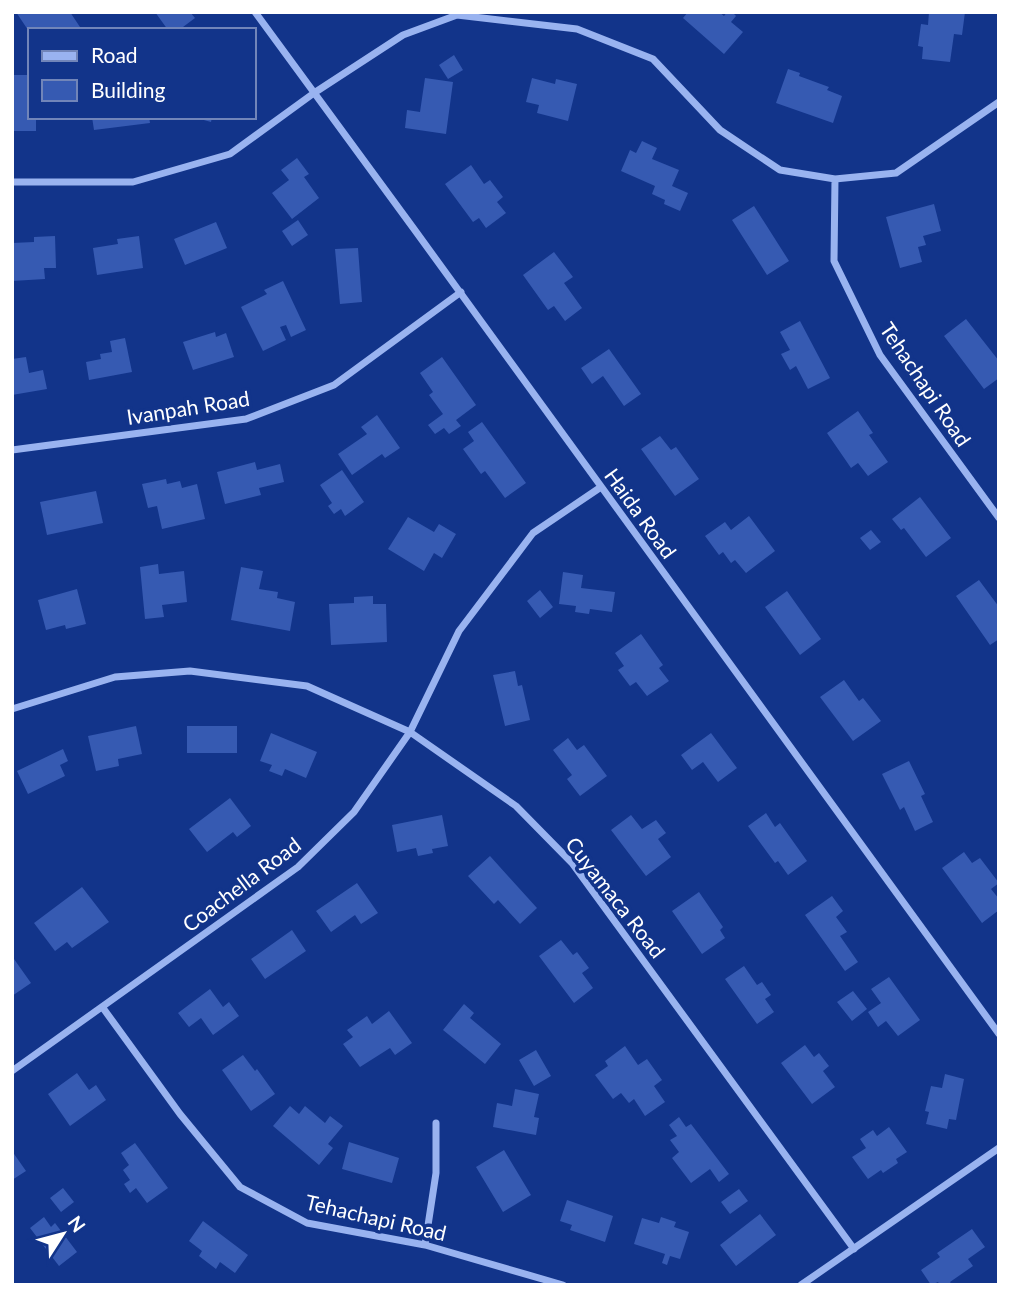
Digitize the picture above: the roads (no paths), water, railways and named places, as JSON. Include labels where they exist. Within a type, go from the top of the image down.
[{"type":"street","name":"Haida Road","points":[[255,12],[999,1034]]},
{"type":"street","points":[[12,183],[133,182],[230,154],[314,93],[403,35],[457,16],[577,29],[653,59],[720,130],[780,170],[835,179],[896,173],[999,102]]},
{"type":"street","name":"Tehachapi Road","points":[[835,179],[834,261],[839,273],[880,355],[999,518]]},
{"type":"street","name":"Ivanpah Road","points":[[12,450],[247,419],[334,385],[461,292]]},
{"type":"street","name":"Coachella Road","points":[[12,1071],[298,867],[354,812],[410,732],[459,631],[533,533],[601,487]]},
{"type":"street","name":"Cuyamaca Road","points":[[12,709],[115,677],[190,671],[307,686],[410,732],[516,806],[572,863],[854,1249]]},
{"type":"street","name":"Tehachapi Road","points":[[103,1008],[180,1114],[240,1187],[307,1223],[425,1245],[563,1285]]},
{"type":"street","points":[[425,1245],[436,1173],[436,1123]]},
{"type":"street","points":[[801,1285],[999,1148]]}]
